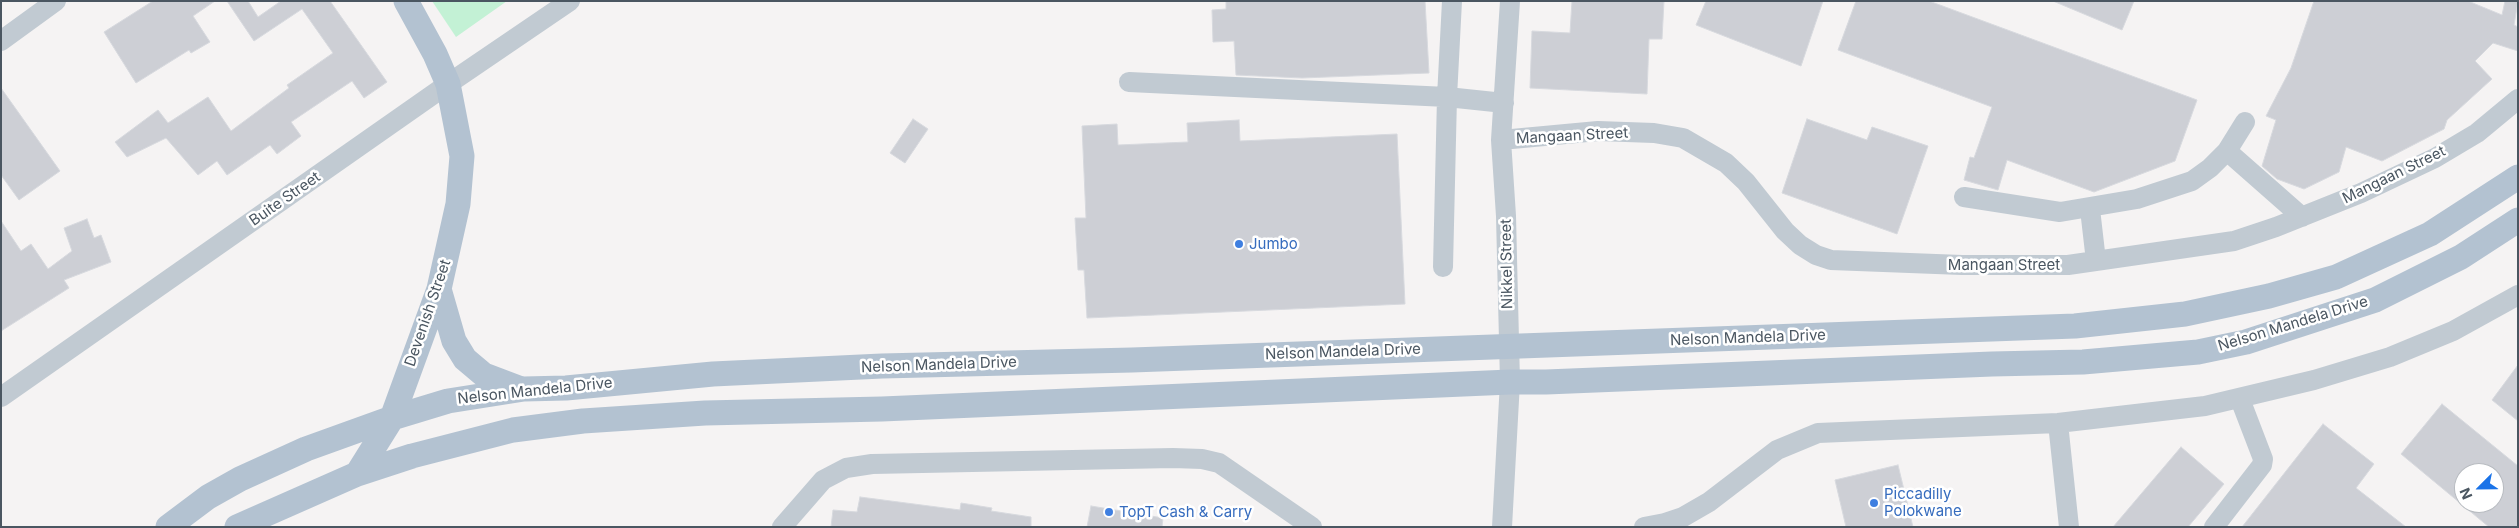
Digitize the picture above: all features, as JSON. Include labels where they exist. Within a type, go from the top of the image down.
[{"type":"main road","name":"Devenish Street","points":[[357,474],[392,418],[439,289],[458,204],[462,156],[448,84],[435,54],[406,1]]},
{"type":"main road","name":"Nelson Mandela Drive","points":[[168,527],[208,498],[275,462],[392,418],[448,401],[524,389],[566,388],[713,374],[882,366],[1132,360],[2075,326],[2185,314],[2269,296],[2344,274],[2430,234],[2518,177]]},
{"type":"main road","name":"Nelson Mandela Drive","points":[[237,527],[357,474],[465,441],[532,427],[616,419],[705,413],[882,409],[1510,382],[2083,362],[2198,352],[2246,342],[2375,300],[2461,257],[2518,220]]},
{"type":"main road","points":[[439,289],[454,341],[464,359],[484,375],[524,389]]},
{"type":"street","points":[[1,41],[56,1]]},
{"type":"street","name":"Buite Street","points":[[1,398],[448,84],[570,1]]},
{"type":"street","points":[[1443,267],[1447,97],[1452,1]]},
{"type":"street","name":"Nikkel Street","points":[[1502,527],[1510,382],[1510,346],[1501,140],[1510,1]]},
{"type":"street","points":[[1129,82],[1447,97],[1504,103]]},
{"type":"street","name":"Mangaan Street","points":[[1501,140],[1598,131],[1654,133],[1683,138],[1726,163],[1746,182],[1785,231],[1800,245],[1816,255],[1831,260],[1962,266],[2068,265],[2234,241],[2302,217],[2435,158],[2477,133],[2518,99]]},
{"type":"street","points":[[1964,197],[2060,212],[2090,209],[2137,199],[2192,181],[2210,168],[2227,151],[2245,122]]},
{"type":"street","points":[[2227,151],[2302,217]]},
{"type":"street","points":[[2090,209],[2096,261]]},
{"type":"street","points":[[1644,527],[1683,517],[1709,502],[1777,450],[1818,433],[2058,423],[2205,406],[2314,380],[2390,357],[2453,331],[2518,295]]},
{"type":"street","points":[[2214,527],[2262,465],[2263,459],[2240,399]]},
{"type":"street","points":[[2058,423],[2069,527]]},
{"type":"street","points":[[782,527],[823,480],[846,468],[872,464],[1202,459],[1230,470],[1312,527]]},
{"type":"green space","points":[[432,1],[507,1],[456,37]]},
{"type":"building","points":[[153,1],[215,1],[193,16],[210,42],[191,53],[189,50],[136,83],[104,32]]},
{"type":"building","points":[[227,1],[248,1],[258,17],[281,1],[330,1],[387,82],[364,98],[352,81],[291,122],[301,136],[277,154],[270,145],[227,175],[217,161],[198,175],[166,138],[127,157],[115,142],[158,110],[168,123],[208,97],[231,131],[289,88],[287,85],[333,53],[302,9],[254,41]]},
{"type":"building","points":[[1226,1],[1425,1],[1429,73],[1302,78],[1236,75],[1234,41],[1213,42],[1212,10],[1226,9]]},
{"type":"building","points":[[1572,1],[1664,1],[1662,39],[1649,39],[1647,94],[1530,88],[1532,31],[1570,33]]},
{"type":"building","points":[[1706,1],[1823,1],[1801,66],[1696,25]]},
{"type":"building","points":[[1856,1],[1929,1],[2197,100],[2175,161],[2094,192],[2007,160],[1998,190],[1964,180],[1970,157],[1974,158],[1992,107],[1838,50]]},
{"type":"building","points":[[2053,1],[2134,1],[2122,30]]},
{"type":"building","points":[[2314,1],[2468,1],[2502,15],[2505,1],[2518,1],[2514,25],[2518,27],[2518,51],[2493,43],[2475,61],[2492,79],[2447,120],[2444,129],[2382,161],[2346,147],[2339,172],[2304,189],[2277,179],[2262,166],[2276,120],[2266,116],[2291,68]]},
{"type":"building","points":[[1,88],[60,171],[19,200],[1,175]]},
{"type":"building","points":[[913,119],[928,129],[905,163],[890,153]]},
{"type":"building","points":[[1807,119],[1867,140],[1872,127],[1928,146],[1897,234],[1782,193]]},
{"type":"building","name":"Jumbo","points":[[1239,120],[1240,141],[1397,134],[1405,304],[1087,318],[1084,270],[1078,270],[1075,218],[1086,218],[1082,126],[1117,124],[1118,145],[1188,142],[1187,123]]},
{"type":"building","points":[[87,219],[94,238],[101,235],[111,262],[64,280],[69,288],[1,331],[1,221],[21,251],[31,244],[48,269],[72,251],[64,228]]},
{"type":"building","points":[[2518,365],[2518,421],[2492,400]]},
{"type":"building","points":[[2442,404],[2518,466],[2518,527],[2489,527],[2472,513],[2504,513],[2504,463],[2454,463],[2454,498],[2401,454]]},
{"type":"building","points":[[2323,424],[2374,464],[2356,488],[2406,527],[2242,527]]},
{"type":"building","points":[[2181,447],[2224,484],[2188,527],[2113,527]]},
{"type":"building","name":"Piccadilly Polokwane","points":[[1898,465],[1913,527],[1846,527],[1835,480]]},
{"type":"building","points":[[860,497],[960,510],[961,503],[992,508],[991,511],[1031,517],[1031,527],[831,527],[833,510],[857,512]]},
{"type":"building","name":"TopT Cash & Carry","points":[[1091,506],[1163,518],[1162,527],[1087,527]]},
{"type":"place","name":"Jumbo","points":[[1239,244]]},
{"type":"place","name":"Piccadilly Polokwane","points":[[1874,503]]},
{"type":"place","name":"TopT Cash & Carry","points":[[1109,512]]}]
